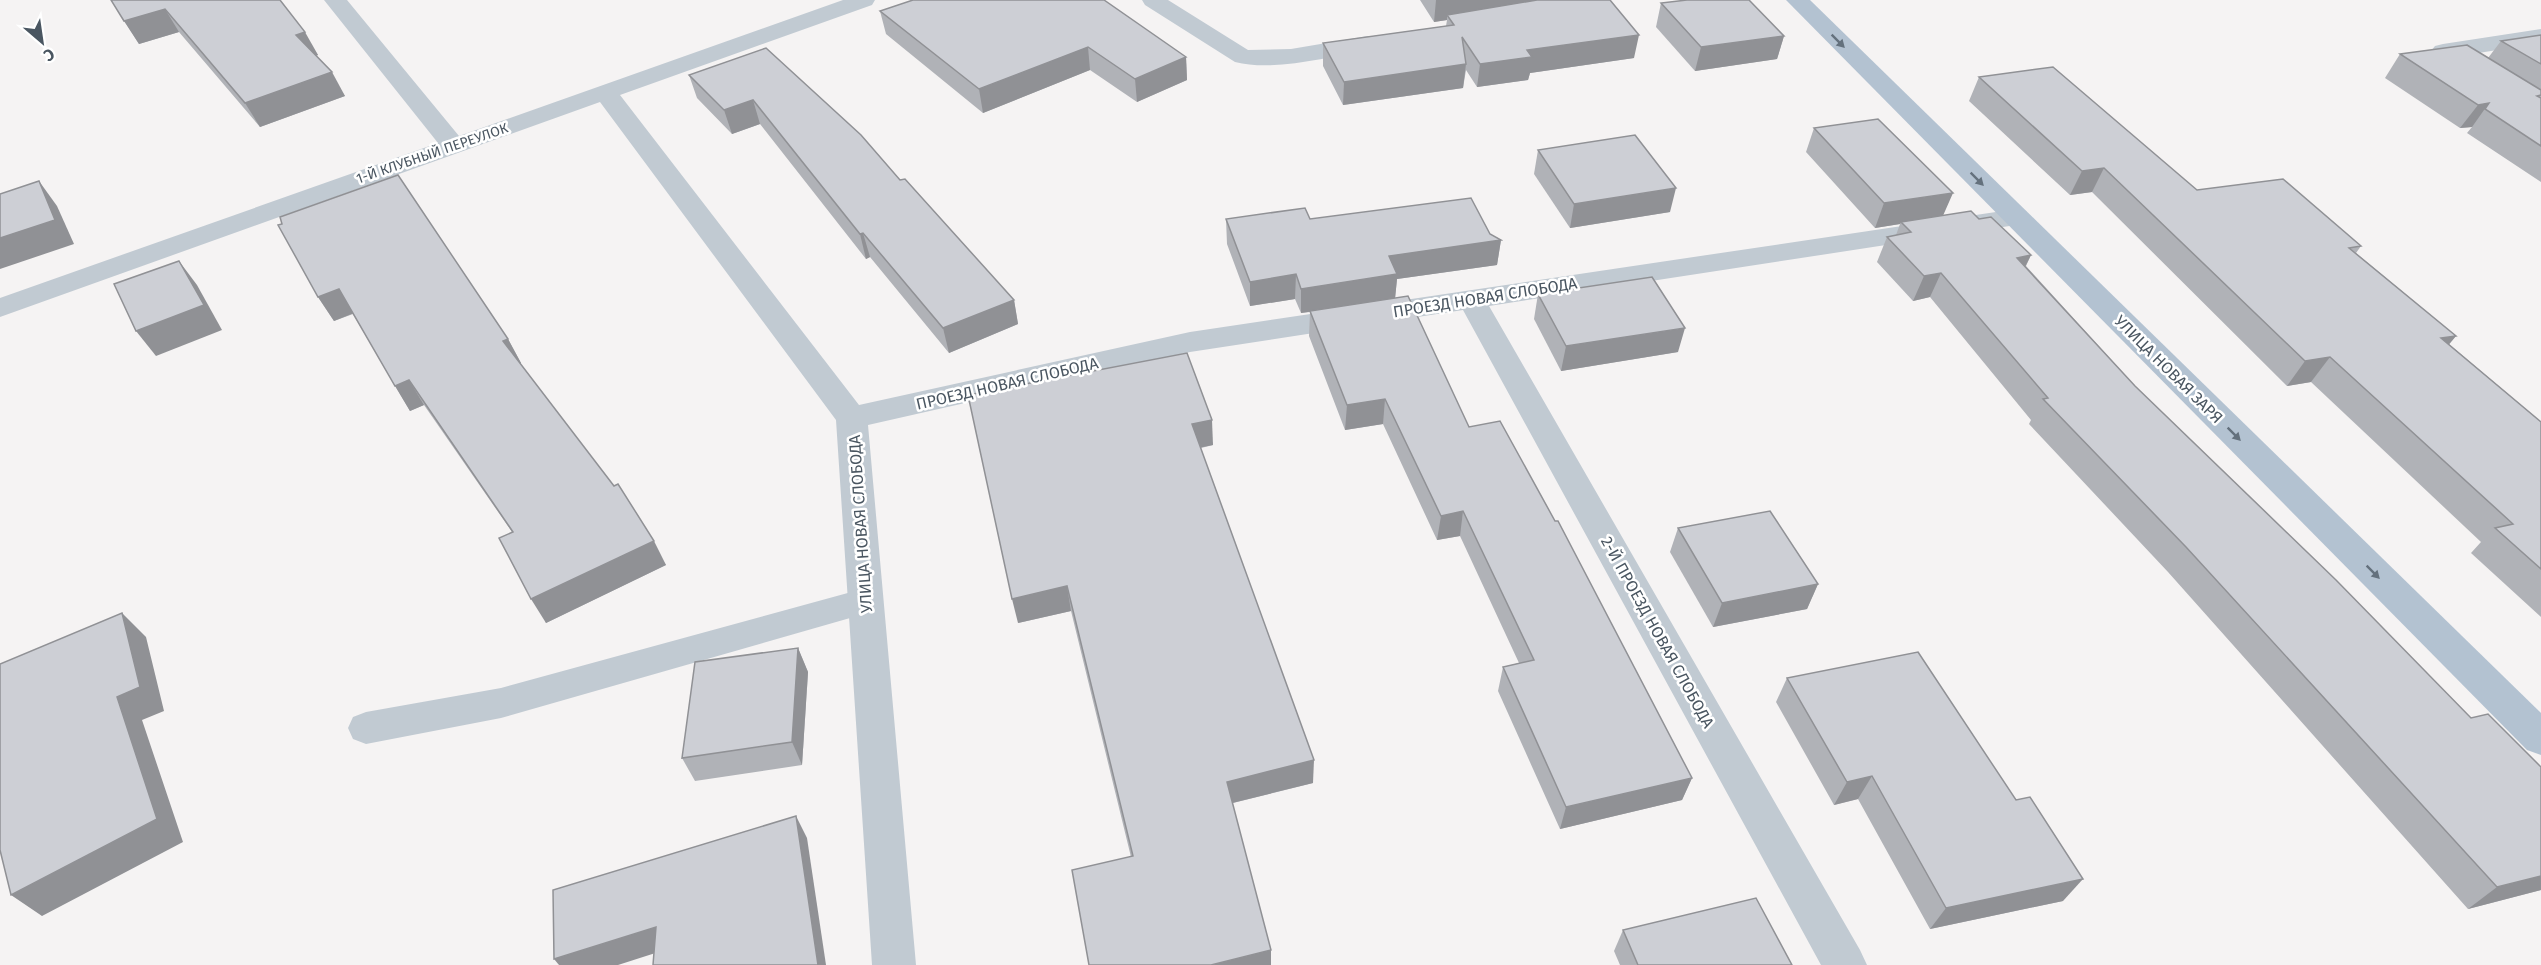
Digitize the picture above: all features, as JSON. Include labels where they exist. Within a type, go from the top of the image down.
[{"type":"main road","name":"УЛИЦА НОВАЯ ЗАРЯ","points":[[1797,0],[2541,738]]},
{"type":"street","points":[[335,0],[453,146]]},
{"type":"street","name":"1-Й КЛУБНЫЙ ПЕРЕУЛОК","points":[[0,308],[864,0]]},
{"type":"street","points":[[1153,0],[1243,57],[1291,56],[1394,38]]},
{"type":"street","points":[[2472,69],[2443,51],[2541,36]]},
{"type":"street","name":"УЛИЦА НОВАЯ СЛОБОДА","points":[[606,93],[852,418],[894,965]]},
{"type":"street","name":"ПРОЕЗД НОВАЯ СЛОБОДА","points":[[852,418],[1190,342],[2016,217]]},
{"type":"street","name":"2-Й ПРОЕЗД НОВАЯ СЛОБОДА","points":[[1472,299],[1845,965]]},
{"type":"lane","points":[[366,729],[501,703],[866,601]]},
{"type":"building","points":[[111,0],[280,0],[305,32],[296,35],[332,72],[245,103],[165,9],[124,21]]},
{"type":"building","points":[[913,0],[1104,0],[1186,57],[1135,79],[1088,47],[979,89],[880,11]]},
{"type":"building","points":[[1537,0],[1610,0],[1639,35],[1527,50],[1532,57],[1480,64],[1462,37],[1466,64],[1344,82],[1323,43],[1454,25],[1447,15]]},
{"type":"building","points":[[1687,0],[1749,0],[1784,36],[1701,47],[1661,3]]},
{"type":"building","points":[[2541,35],[2541,64],[2501,41]]},
{"type":"building","points":[[2467,45],[2541,90],[2541,95],[2537,96],[2541,98],[2541,146],[2485,109],[2489,103],[2478,105],[2400,54]]},
{"type":"building","points":[[766,48],[861,135],[900,180],[905,179],[1014,300],[943,328],[863,233],[860,234],[753,100],[724,110],[689,75]]},
{"type":"building","points":[[2053,67],[2197,190],[2283,179],[2361,246],[2349,248],[2456,336],[2441,338],[2541,422],[2541,569],[2495,528],[2513,524],[2330,357],[2305,361],[2104,168],[2082,171],[1979,77]]},
{"type":"building","points":[[1878,119],[1953,193],[1884,203],[1814,128]]},
{"type":"building","points":[[1635,135],[1676,188],[1574,204],[1538,150]]},
{"type":"building","points":[[398,175],[508,339],[503,341],[614,486],[618,484],[654,541],[531,599],[499,538],[513,532],[409,380],[395,386],[339,289],[318,297],[278,225],[282,224],[280,217]]},
{"type":"building","points":[[39,181],[55,220],[0,238],[0,194]]},
{"type":"building","points":[[1471,198],[1490,234],[1501,240],[1389,256],[1397,274],[1301,289],[1296,274],[1250,282],[1226,219],[1305,208],[1310,219]]},
{"type":"building","points":[[1971,211],[1979,219],[1991,217],[2031,255],[2017,258],[2135,386],[2336,580],[2471,718],[2488,714],[2541,767],[2541,876],[2497,887],[2186,547],[2043,399],[2048,398],[1941,273],[1924,276],[1887,237],[1911,232],[1901,222]]},
{"type":"building","points":[[179,261],[204,305],[136,331],[114,284]]},
{"type":"building","points":[[1652,277],[1685,328],[1566,346],[1538,294]]},
{"type":"building","points":[[1408,296],[1469,427],[1500,421],[1555,521],[1558,521],[1692,778],[1566,807],[1503,667],[1534,660],[1463,511],[1441,516],[1385,399],[1347,405],[1310,311]]},
{"type":"building","points":[[1187,353],[1212,420],[1192,424],[1314,760],[1227,782],[1271,950],[1211,965],[1089,965],[1072,870],[1133,856],[1067,586],[1012,599],[968,395]]},
{"type":"building","points":[[1770,511],[1818,584],[1722,603],[1678,528]]},
{"type":"building","points":[[122,613],[140,687],[117,697],[157,819],[11,895],[0,850],[0,664]]},
{"type":"building","points":[[798,648],[792,742],[682,758],[695,662]]},
{"type":"building","points":[[1918,652],[2016,800],[2030,797],[2083,879],[1946,908],[1872,776],[1847,782],[1787,678]]},
{"type":"building","points":[[796,816],[818,965],[653,965],[656,927],[554,959],[553,890]]},
{"type":"building","points":[[1756,898],[1792,965],[1638,965],[1623,930]]}]
